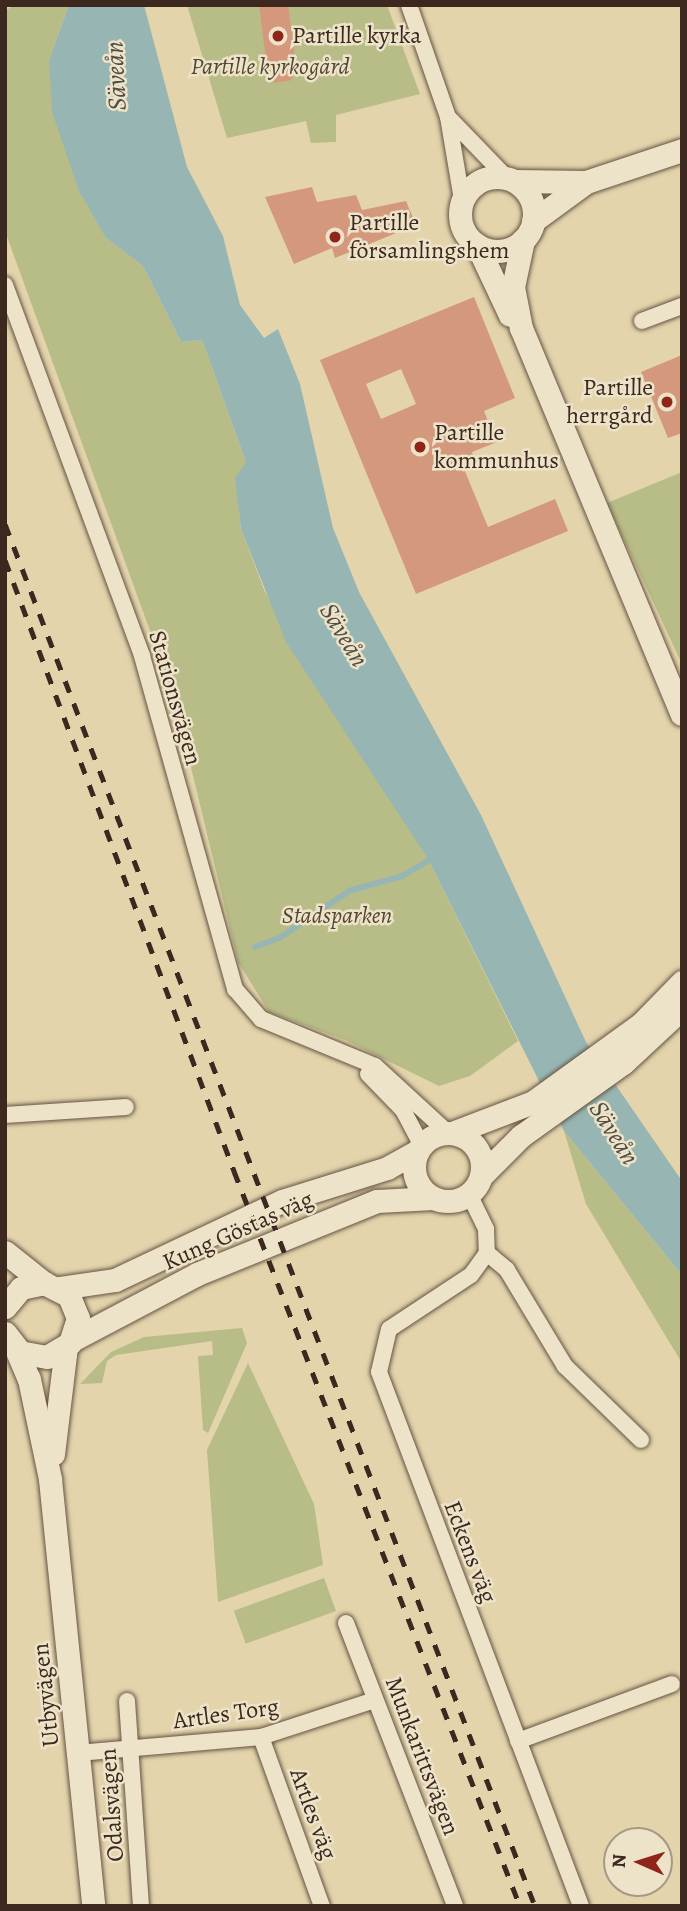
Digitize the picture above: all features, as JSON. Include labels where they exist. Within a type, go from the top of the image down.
[{"type":"main road","points":[[521,328],[507,311],[477,245],[460,221],[462,200],[486,178],[586,182],[682,150]]},
{"type":"main road","points":[[511,180],[528,194],[528,230],[513,287],[521,328],[682,714]]},
{"type":"main road","points":[[477,245],[497,251],[528,230],[586,182]]},
{"type":"main road","name":"Kung Göstas väg","points":[[618,1055],[682,982]]},
{"type":"main road","name":"Kung Göstas väg","points":[[11,1341],[41,1357],[197,1275],[377,1201],[433,1198],[452,1201],[475,1185],[539,1111],[682,1008]]},
{"type":"main road","name":"Kung Göstas väg","points":[[5,1305],[21,1288],[115,1280],[282,1201],[387,1168],[450,1133],[539,1111]]},
{"type":"main road","points":[[450,1133],[477,1148],[475,1185]]},
{"type":"main road","points":[[420,1149],[415,1175],[433,1198]]},
{"type":"main road","points":[[5,1252],[52,1286],[77,1312],[69,1344]]},
{"type":"main road","name":"Utbyvägen","points":[[11,1341],[29,1379],[50,1479],[93,1906]]},
{"type":"main road","name":"Utbyvägen","points":[[50,1479],[69,1344]]},
{"type":"street","points":[[409,5],[448,117],[462,200]]},
{"type":"street","points":[[448,117],[511,180]]},
{"type":"street","name":"Stationsvägen","points":[[5,285],[142,656],[215,934],[235,989],[261,1019],[384,1073],[450,1133]]},
{"type":"street","points":[[642,321],[682,306]]},
{"type":"street","name":"Stationsvägen","points":[[359,1064],[403,1110],[420,1149]]},
{"type":"street","points":[[5,1115],[126,1107]]},
{"type":"street","points":[[475,1185],[486,1229],[487,1253],[507,1270],[565,1366],[641,1440]]},
{"type":"street","name":"Eckens väg","points":[[487,1253],[471,1275],[388,1329],[379,1372],[581,1906]]},
{"type":"street","name":"Munkarittsvägen","points":[[346,1623],[455,1906]]},
{"type":"street","points":[[518,1741],[671,1684]]},
{"type":"street","name":"Artles Torg","points":[[78,1754],[261,1737],[375,1700]]},
{"type":"street","name":"Odalsvägen","points":[[127,1701],[141,1906]]},
{"type":"street","name":"Artles väg","points":[[261,1737],[322,1906]]},
{"type":"green space","name":"Stadsparken","points":[[14,5],[69,5],[49,60],[106,238],[143,266],[181,342],[202,340],[246,462],[238,501],[241,529],[265,592],[428,859],[518,1041],[470,1076],[439,1086],[345,1040],[269,1012],[238,962],[174,697],[5,231],[5,11]]},
{"type":"green space","name":"Partille kyrkogård","points":[[187,5],[387,5],[420,94],[336,115],[336,142],[311,143],[306,121],[227,138]]},
{"type":"green space","points":[[682,472],[682,664],[607,503]]},
{"type":"green space","points":[[564,1131],[682,1275],[682,1363],[586,1204]]},
{"type":"green space","points":[[242,1328],[247,1343],[208,1433],[203,1430],[198,1356],[213,1355],[212,1341],[116,1355],[107,1361],[102,1383],[80,1384],[111,1352],[144,1337]]},
{"type":"green space","points":[[248,1363],[314,1504],[323,1565],[218,1602],[207,1450]]},
{"type":"green space","points":[[324,1578],[336,1611],[246,1644],[234,1611]]},
{"type":"water","name":"Säveån","points":[[69,5],[144,5],[187,167],[223,236],[240,305],[264,338],[278,329],[300,384],[333,528],[359,592],[481,815],[586,1042],[682,1181],[682,1275],[564,1131],[428,859],[286,642],[241,529],[235,478],[246,462],[202,340],[181,342],[143,266],[106,238],[79,191],[52,112],[49,60]]},
{"type":"building","name":"Partille kyrka","points":[[259,5],[288,5],[296,66],[291,67],[292,80],[274,83],[272,68],[267,68]]},
{"type":"building","name":"Partille församlingshem","points":[[312,187],[317,202],[356,195],[362,210],[406,201],[416,225],[335,258],[332,248],[294,264],[265,197]]},
{"type":"building","name":"Partille kommunhus","points":[[474,297],[515,398],[484,411],[497,442],[472,452],[477,464],[464,469],[488,527],[555,499],[568,531],[416,594],[320,360]],"holes":[[[401,369],[416,404],[381,419],[366,384]]]},
{"type":"building","name":"Partille herrgård","points":[[682,355],[682,433],[668,438],[641,372]]},
{"type":"waterway","points":[[255,947],[281,937],[349,891],[402,876],[436,856]]},
{"type":"railway","points":[[5,524],[535,1906]]},
{"type":"railway","points":[[5,560],[234,1171],[520,1906]]},
{"type":"place","name":"Partille kyrka","points":[[278,36]]},
{"type":"place","name":"Partille församlingshem","points":[[335,237]]},
{"type":"place","name":"Partille herrgård","points":[[667,402]]},
{"type":"place","name":"Partille kommunhus","points":[[420,447]]}]
